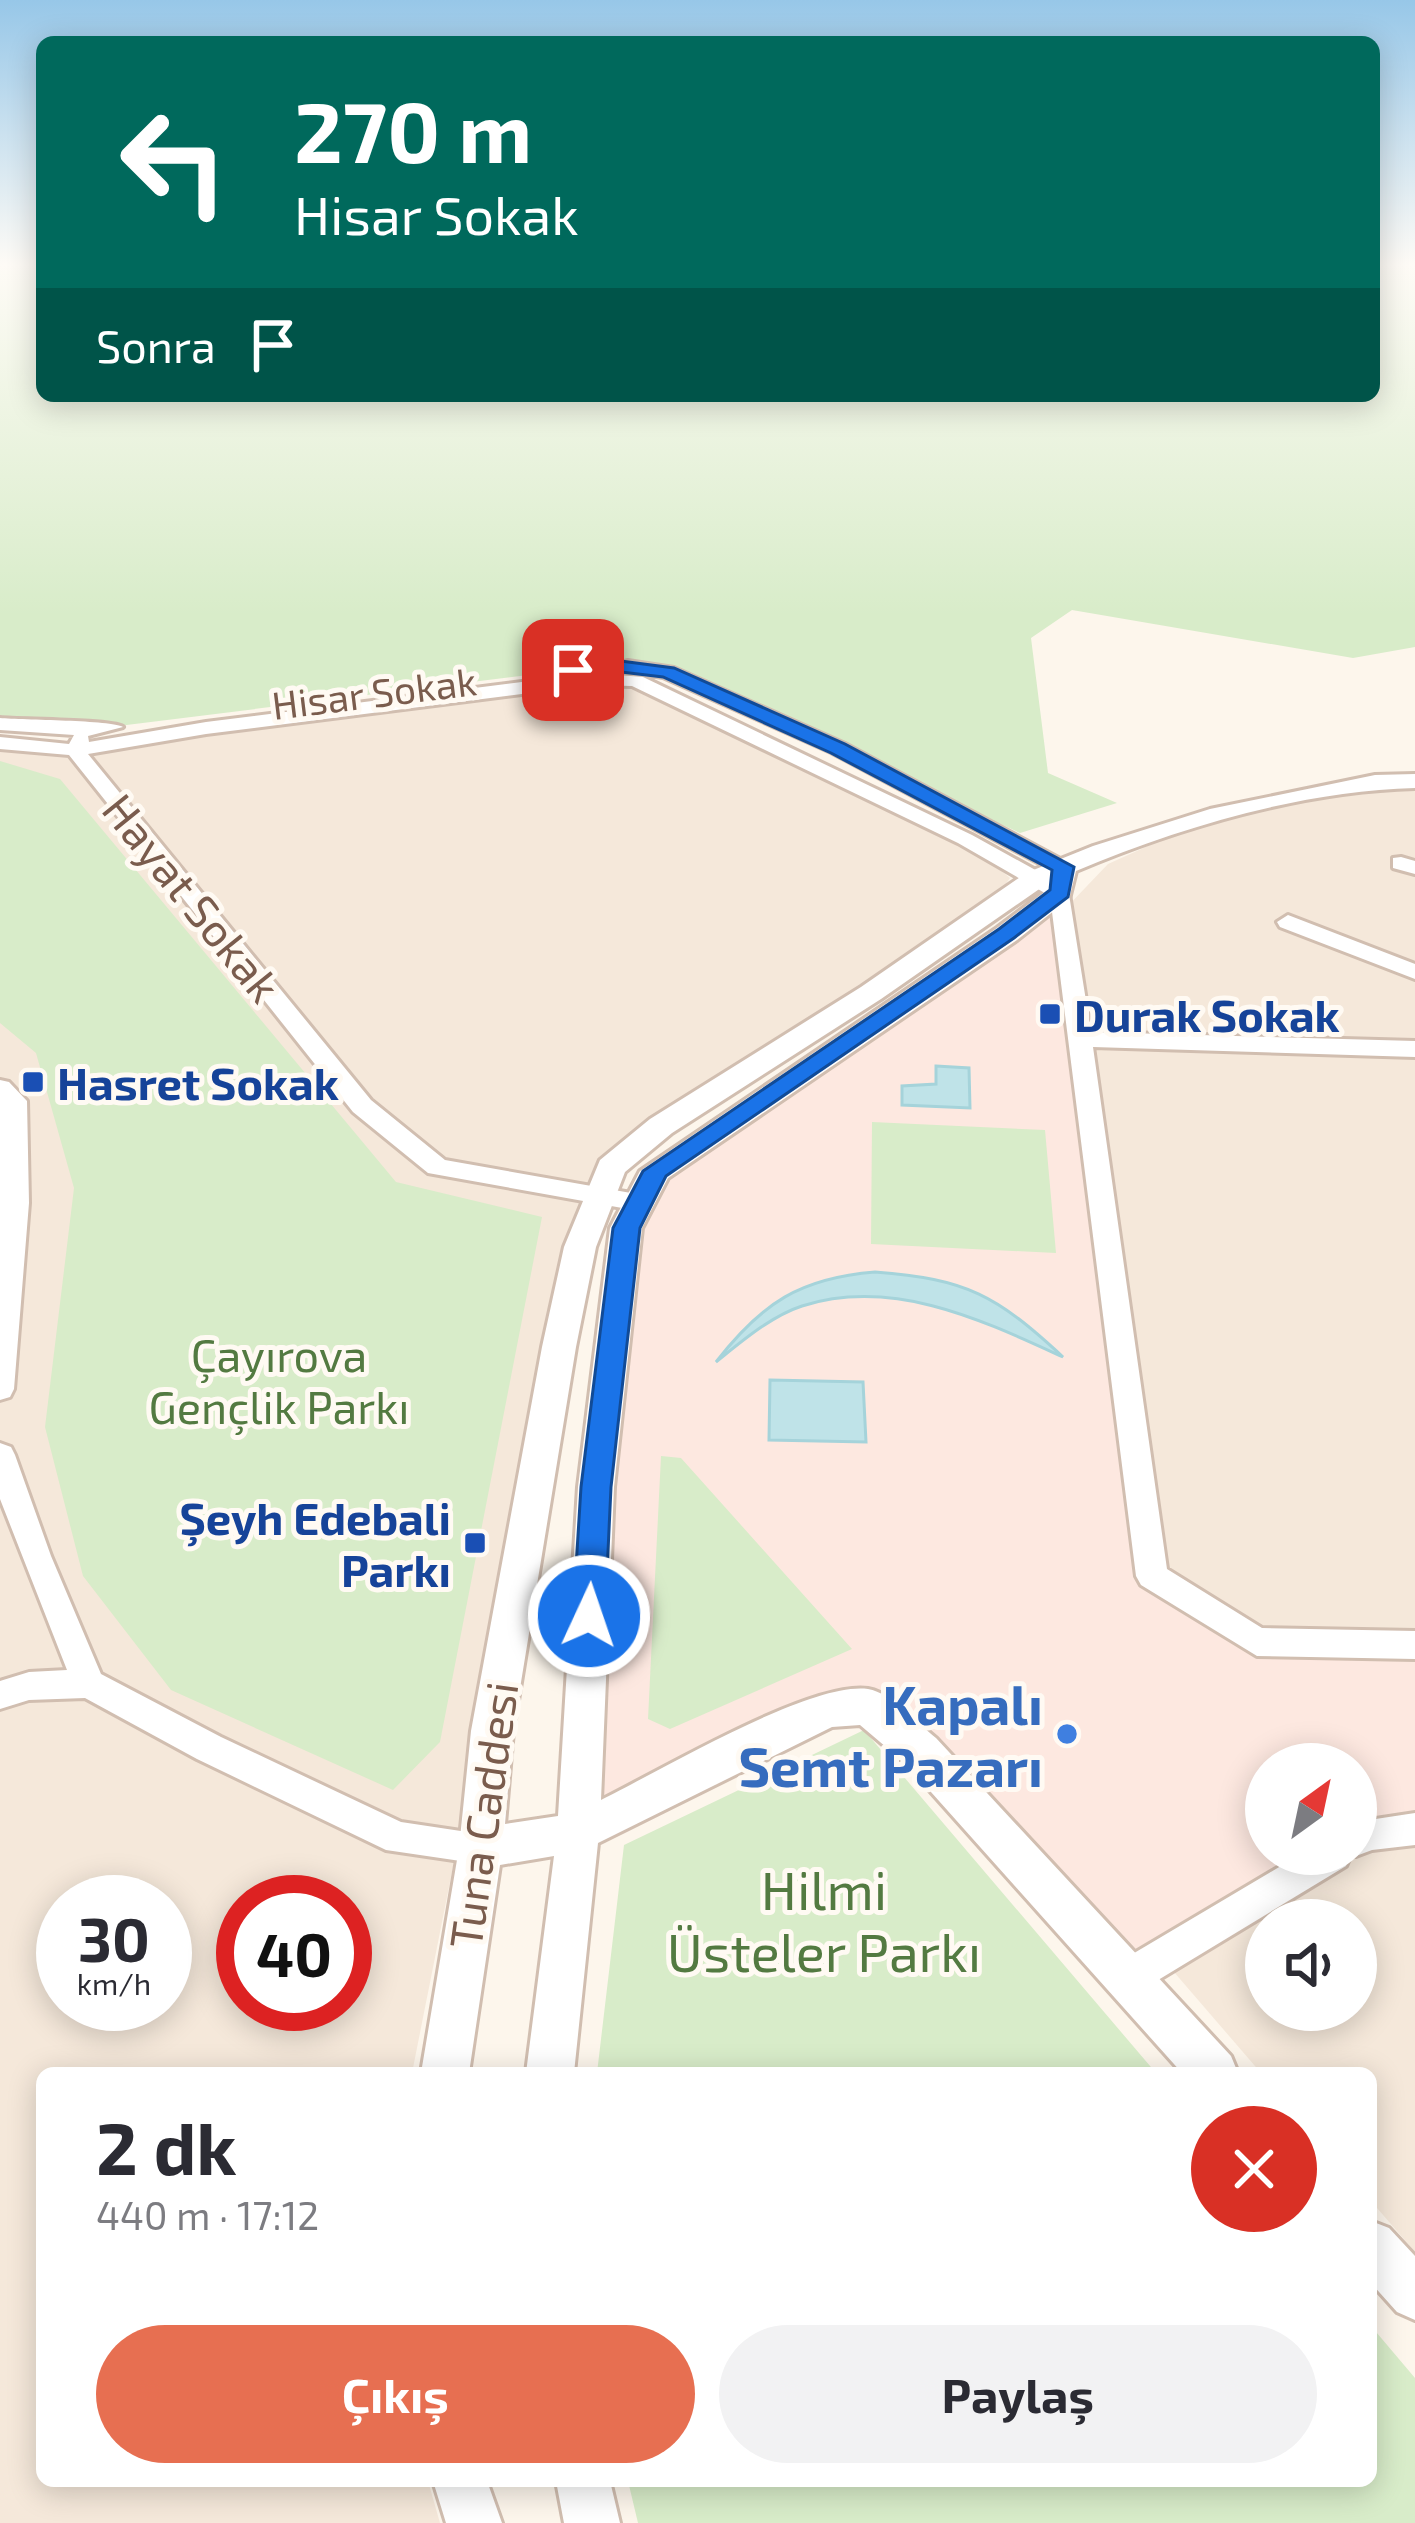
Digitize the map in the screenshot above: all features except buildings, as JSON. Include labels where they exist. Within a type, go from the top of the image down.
[{"type":"street","name":"Hisar Sokak","points":[[0,724],[80,740],[477,679],[613,666],[667,672],[838,748],[1053,880]]},
{"type":"street","name":"Hisar Sokak","points":[[0,743],[206,728],[592,680],[636,681],[1053,880]]},
{"type":"street","name":"Hayat Sokak","points":[[80,740],[362,1106],[437,1167],[639,1202]]},
{"type":"street","points":[[1415,781],[1375,782],[1219,814],[1053,880],[1081,1039],[1152,1576],[1257,1642],[1415,1645]]},
{"type":"street","name":"Tuna Caddesi","points":[[446,2067],[481,1848],[492,1731],[559,1347],[580,1247],[611,1167],[661,1126],[1053,880]]},
{"type":"street","name":"Tuna Caddesi","points":[[551,2067],[578,1832],[596,1487],[626,1228],[656,1171],[1053,880]]},
{"type":"street","points":[[1288,922],[1415,972]]},
{"type":"street","points":[[1081,1039],[1415,1049]]},
{"type":"street","points":[[0,1088],[15,1101],[16,1203],[0,1389]]},
{"type":"street","points":[[0,1455],[35,1556],[89,1684]]},
{"type":"street","points":[[0,1695],[29,1686],[89,1684],[398,1838],[481,1848],[578,1832],[828,1709],[868,1707],[921,1751],[1209,2067]]},
{"type":"street","points":[[1377,1833],[1415,1829]]},
{"type":"street","points":[[1127,1978],[1298,1875]]},
{"type":"street","points":[[1377,2253],[1415,2294]]},
{"type":"street","points":[[462,2487],[474,2523]]},
{"type":"street","points":[[584,2487],[592,2523]]},
{"type":"shaded area","points":[[598,681],[643,683],[960,836],[1010,878],[982,918],[603,1170],[575,1253],[413,2067],[36,2067],[36,2487],[430,2487],[440,2523],[0,2523],[0,744],[73,753],[204,730]]},
{"type":"shaded area","points":[[1415,781],[1415,1646],[1257,1643],[1151,1574],[1064,910],[1108,864],[1219,814]]},
{"type":"shaded area","points":[[1044,889],[1063,889],[1152,1575],[1259,1639],[1415,1643],[1415,1829],[1377,1835],[1377,1743],[1245,1743],[1245,1875],[1301,1875],[1264,1899],[1245,1899],[1245,1912],[1136,1983],[867,1708],[573,1841],[628,1228],[658,1167],[1007,934]]},
{"type":"shaded area","points":[[1415,1829],[1415,2252],[1377,2208],[1377,2067],[1256,2067],[1155,1950],[1245,1901],[1245,2031],[1377,2031],[1377,1899],[1248,1899],[1292,1875],[1377,1875],[1377,1845]]},
{"type":"green space","points":[[0,380],[36,380],[36,402],[1380,402],[1380,380],[1415,380],[1415,647],[1353,658],[1072,610],[1031,638],[1048,773],[1117,803],[1020,833],[671,671],[609,665],[78,731],[0,725]]},
{"type":"green space","name":"Çayırova Gençlik Parkı","points":[[0,761],[60,779],[396,1182],[542,1217],[440,1742],[393,1790],[171,1690],[83,1576],[45,1427],[74,1188],[36,1053],[0,1023]]},
{"type":"green space","points":[[872,1122],[1045,1130],[1056,1253],[871,1244]]},
{"type":"green space","points":[[661,1456],[681,1458],[852,1649],[670,1729],[648,1719]]},
{"type":"green space","name":"Hilmi Üsteler Parkı","points":[[864,1730],[1151,2067],[598,2067],[624,1845]]},
{"type":"green space","points":[[1377,2333],[1415,2378],[1415,2523],[638,2523],[629,2487],[1377,2487]]},
{"type":"water","points":[[936,1066],[969,1068],[970,1108],[902,1105],[902,1086],[936,1084]]},
{"type":"water","points":[[875,1272],[934,1280],[978,1294],[1018,1319],[1063,1357],[969,1317],[870,1297],[836,1298],[790,1310],[716,1362],[750,1324],[785,1297],[825,1280]]},
{"type":"water","points":[[770,1380],[863,1382],[866,1442],[769,1440]]},
{"type":"place","name":"Durak Sokak","points":[[1050,1014]]},
{"type":"place","name":"Hasret Sokak","points":[[33,1082]]},
{"type":"place","name":"Şeyh Edebali Parkı","points":[[475,1543]]},
{"type":"place","name":"Kapalı Semt Pazarı","points":[[1067,1734]]},
{"type":"route","points":[[573,670],[613,666],[667,672],[838,748],[1064,867],[1060,893],[1006,934],[656,1171],[626,1228],[596,1487],[589,1616]]}]
